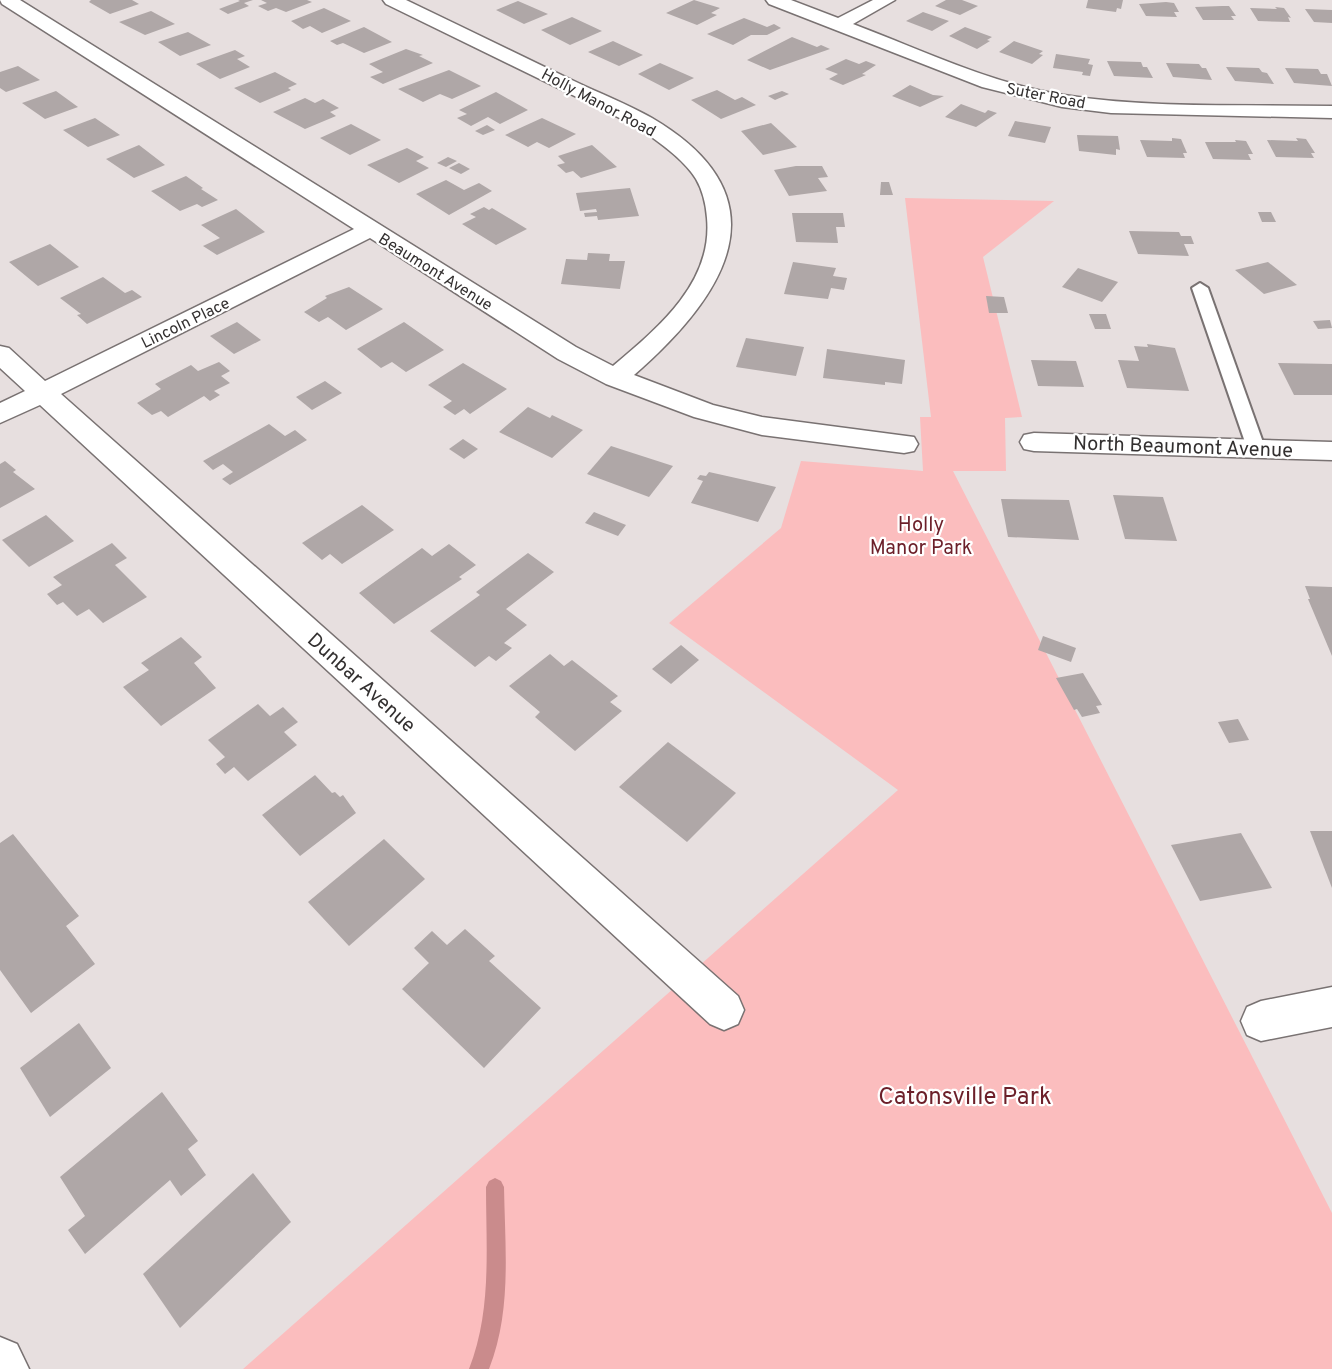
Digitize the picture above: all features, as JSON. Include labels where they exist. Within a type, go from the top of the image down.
[{"type":"street","name":"Beaumont Avenue","points":[[8,0],[567,353],[615,378],[670,400],[729,419],[790,431],[904,444]]},
{"type":"street","name":"Holly Manor Road","points":[[392,0],[645,123],[702,171],[715,198],[721,223],[718,254],[704,284],[679,319],[615,378]]},
{"type":"street","name":"Suter Road","points":[[775,0],[989,83],[1062,101],[1111,107],[1332,112]]},
{"type":"street","points":[[838,24],[886,0]]},
{"type":"street","name":"Lincoln Place","points":[[0,414],[371,229]]},
{"type":"street","name":"Dunbar Avenue","points":[[0,354],[723,1010]]},
{"type":"street","name":"North Beaumont Avenue","points":[[1034,442],[1332,451]]},
{"type":"street","points":[[1261,1021],[1332,1007]]},
{"type":"street","points":[[0,1361],[5,1369]]},
{"type":"lane","points":[[1200,288],[1256,448]]},
{"type":"green space","name":"Catonsville Park","points":[[905,198],[1054,201],[983,257],[1022,417],[1005,418],[1006,471],[953,471],[1332,1213],[1332,1369],[243,1369],[898,790],[669,623],[781,528],[801,461],[923,471],[920,417],[931,417]]},
{"type":"building","points":[[91,0],[132,0],[139,4],[110,14],[89,2]]},
{"type":"building","points":[[238,0],[253,0],[244,3],[249,6],[228,14],[219,9],[240,1]]},
{"type":"building","points":[[261,0],[307,0],[312,2],[286,12],[276,8],[268,11],[258,6],[267,3]]},
{"type":"building","points":[[694,0],[720,8],[711,13],[717,15],[697,25],[666,13]]},
{"type":"building","points":[[946,0],[962,0],[978,6],[960,15],[935,6]]},
{"type":"building","points":[[1088,0],[1123,0],[1121,9],[1117,8],[1116,12],[1086,8]]},
{"type":"building","points":[[518,1],[548,14],[524,24],[496,10]]},
{"type":"building","points":[[1174,3],[1179,12],[1174,12],[1177,17],[1146,16],[1139,4]]},
{"type":"building","points":[[1229,6],[1236,16],[1231,16],[1234,20],[1203,20],[1195,7]]},
{"type":"building","points":[[1275,7],[1284,8],[1291,18],[1288,17],[1290,22],[1258,21],[1250,8],[1277,9]]},
{"type":"building","points":[[324,8],[351,21],[322,33],[310,26],[303,29],[291,21]]},
{"type":"building","points":[[1305,9],[1332,10],[1332,23],[1314,22]]},
{"type":"building","points":[[151,11],[175,24],[145,35],[119,22]]},
{"type":"building","points":[[923,12],[949,21],[932,31],[906,21]]},
{"type":"building","points":[[572,17],[602,31],[570,45],[541,30]]},
{"type":"building","points":[[744,18],[767,27],[774,24],[781,28],[767,35],[751,35],[733,45],[707,34]]},
{"type":"building","points":[[364,27],[392,42],[364,53],[343,43],[337,45],[330,41]]},
{"type":"building","points":[[965,27],[992,37],[987,40],[990,41],[977,49],[949,36]]},
{"type":"building","points":[[188,32],[211,45],[180,56],[158,42]]},
{"type":"building","points":[[792,37],[817,47],[821,45],[830,49],[770,70],[747,60]]},
{"type":"building","points":[[613,41],[643,55],[619,66],[588,52]]},
{"type":"building","points":[[1014,41],[1043,51],[1039,54],[1043,55],[1032,64],[999,52]]},
{"type":"building","points":[[406,49],[423,55],[419,56],[433,63],[383,84],[370,77],[383,72],[369,64]]},
{"type":"building","points":[[235,50],[245,56],[237,59],[250,67],[220,79],[196,64]]},
{"type":"building","points":[[1056,54],[1090,59],[1088,64],[1093,65],[1090,76],[1082,75],[1083,72],[1053,68]]},
{"type":"building","points":[[846,59],[859,64],[866,61],[876,65],[862,74],[866,75],[843,85],[829,79],[838,74],[825,69]]},
{"type":"building","points":[[1107,61],[1141,62],[1153,78],[1114,76]]},
{"type":"building","points":[[660,63],[694,78],[669,90],[638,74]]},
{"type":"building","points":[[1166,63],[1199,64],[1202,68],[1206,68],[1212,80],[1173,77]]},
{"type":"building","points":[[18,66],[40,80],[6,92],[0,88],[0,72]]},
{"type":"building","points":[[1226,67],[1259,68],[1262,72],[1267,73],[1274,84],[1235,81]]},
{"type":"building","points":[[1285,68],[1318,69],[1321,74],[1327,74],[1332,86],[1294,83]]},
{"type":"building","points":[[449,70],[481,86],[452,99],[440,94],[423,102],[398,89]]},
{"type":"building","points":[[275,72],[297,84],[288,88],[291,90],[260,103],[234,88]]},
{"type":"building","points":[[910,85],[933,95],[944,96],[920,107],[892,96]]},
{"type":"building","points":[[717,90],[735,100],[742,97],[756,105],[721,119],[691,100]]},
{"type":"building","points":[[56,91],[78,107],[45,119],[22,103]]},
{"type":"building","points":[[782,91],[789,94],[775,100],[768,96]]},
{"type":"building","points":[[496,92],[528,110],[500,124],[488,117],[471,126],[457,118],[467,114],[459,110]]},
{"type":"building","points":[[305,98],[315,103],[323,99],[339,108],[330,112],[336,116],[305,129],[273,112]]},
{"type":"building","points":[[961,104],[985,113],[988,110],[997,113],[976,127],[945,117]]},
{"type":"building","points":[[95,118],[120,135],[88,147],[63,130]]},
{"type":"building","points":[[542,118],[576,134],[549,148],[537,142],[528,147],[505,135]]},
{"type":"building","points":[[1015,121],[1051,127],[1045,143],[1008,136]]},
{"type":"building","points":[[771,123],[797,147],[763,155],[741,131]]},
{"type":"building","points":[[351,124],[381,140],[350,155],[320,138]]},
{"type":"building","points":[[487,125],[495,130],[483,135],[475,131]]},
{"type":"building","points":[[1077,135],[1118,136],[1120,150],[1116,149],[1116,155],[1079,151]]},
{"type":"building","points":[[1172,138],[1181,139],[1187,153],[1183,153],[1185,158],[1147,157],[1140,140],[1172,141]]},
{"type":"building","points":[[1296,138],[1306,139],[1315,153],[1311,153],[1314,158],[1276,157],[1267,140],[1298,141]]},
{"type":"building","points":[[1235,140],[1246,141],[1253,154],[1248,154],[1251,160],[1213,159],[1205,142],[1236,142]]},
{"type":"building","points":[[139,145],[165,165],[134,178],[106,159]]},
{"type":"building","points":[[592,145],[617,167],[581,178],[573,171],[566,173],[557,165],[565,163],[558,156]]},
{"type":"building","points":[[407,148],[424,157],[416,161],[429,168],[399,183],[367,165]]},
{"type":"building","points":[[448,157],[457,161],[446,167],[437,163]]},
{"type":"building","points":[[459,163],[470,169],[461,174],[449,168]]},
{"type":"building","points":[[796,166],[822,166],[828,177],[818,178],[827,191],[789,196],[774,170]]},
{"type":"building","points":[[186,176],[218,200],[202,207],[197,204],[180,211],[151,191]]},
{"type":"building","points":[[446,180],[464,190],[479,183],[492,191],[449,215],[416,194]]},
{"type":"building","points":[[881,182],[889,182],[893,195],[880,195]]},
{"type":"building","points":[[630,188],[639,216],[598,220],[597,216],[585,217],[584,213],[597,212],[596,209],[580,211],[576,193]]},
{"type":"building","points":[[484,207],[489,210],[492,208],[527,229],[496,245],[462,224],[476,217],[470,214]]},
{"type":"building","points":[[236,209],[265,232],[217,255],[203,246],[220,238],[201,225]]},
{"type":"building","points":[[1258,212],[1271,212],[1276,222],[1262,222]]},
{"type":"building","points":[[792,213],[843,213],[845,227],[836,227],[838,243],[796,242]]},
{"type":"building","points":[[1129,231],[1179,232],[1181,236],[1191,236],[1194,244],[1184,244],[1189,256],[1138,254]]},
{"type":"building","points":[[50,244],[79,267],[38,286],[9,262]]},
{"type":"building","points":[[588,253],[610,254],[609,261],[625,261],[620,289],[561,284],[566,259],[587,260]]},
{"type":"building","points":[[793,262],[836,268],[833,276],[847,278],[844,290],[831,288],[828,299],[784,294]]},
{"type":"building","points":[[1268,262],[1297,285],[1264,294],[1235,270]]},
{"type":"building","points":[[1078,268],[1118,282],[1102,302],[1062,287]]},
{"type":"building","points":[[103,277],[125,293],[132,290],[142,297],[87,324],[77,315],[81,314],[60,298]]},
{"type":"building","points":[[349,287],[383,309],[346,330],[328,317],[319,322],[304,312],[327,298],[325,296]]},
{"type":"building","points":[[986,296],[1004,297],[1008,313],[989,313]]},
{"type":"building","points":[[1089,314],[1106,314],[1111,329],[1095,329]]},
{"type":"building","points":[[1330,320],[1332,328],[1318,329],[1313,321]]},
{"type":"building","points":[[237,322],[261,340],[234,354],[210,336]]},
{"type":"building","points":[[404,322],[444,350],[406,372],[392,362],[381,368],[357,349]]},
{"type":"building","points":[[746,338],[804,347],[796,376],[736,367]]},
{"type":"building","points":[[1147,344],[1175,348],[1189,391],[1127,388],[1118,360],[1139,361],[1134,346],[1148,347]]},
{"type":"building","points":[[827,349],[905,360],[902,384],[885,382],[885,385],[823,378]]},
{"type":"building","points":[[1031,360],[1076,361],[1084,387],[1038,386]]},
{"type":"building","points":[[219,362],[230,371],[221,376],[230,383],[214,391],[220,395],[210,401],[204,396],[168,417],[161,411],[152,415],[137,403],[161,389],[155,384],[191,365],[198,371]]},
{"type":"building","points":[[463,363],[507,389],[470,414],[464,409],[455,415],[443,407],[452,401],[428,385]]},
{"type":"building","points":[[1278,363],[1332,364],[1332,395],[1294,395]]},
{"type":"building","points":[[325,381],[342,393],[312,410],[296,397]]},
{"type":"building","points":[[528,407],[550,418],[552,415],[583,430],[552,458],[499,432]]},
{"type":"building","points":[[269,424],[285,436],[295,430],[307,440],[230,485],[222,479],[233,472],[223,464],[213,470],[203,461]]},
{"type":"building","points":[[463,439],[478,449],[464,459],[449,449]]},
{"type":"building","points":[[611,446],[673,466],[649,497],[587,474]]},
{"type":"building","points":[[5,461],[16,470],[13,472],[35,489],[0,508],[0,464]]},
{"type":"building","points":[[709,472],[776,487],[758,522],[691,503],[703,481],[697,479],[700,475],[706,476]]},
{"type":"building","points":[[1113,495],[1163,497],[1177,541],[1125,539]]},
{"type":"building","points":[[1001,499],[1069,500],[1079,540],[1008,537]]},
{"type":"building","points":[[362,505],[394,530],[342,564],[330,554],[322,560],[302,543]]},
{"type":"building","points":[[594,512],[626,525],[618,536],[585,523]]},
{"type":"building","points":[[46,515],[74,541],[29,567],[2,540]]},
{"type":"building","points":[[112,543],[127,558],[115,565],[147,597],[103,623],[89,609],[77,616],[63,602],[57,605],[47,594],[62,585],[53,577]]},
{"type":"building","points":[[449,544],[476,565],[459,577],[462,579],[394,624],[359,593],[422,548],[432,556]]},
{"type":"building","points":[[528,553],[554,572],[506,609],[527,625],[504,643],[512,648],[496,661],[489,656],[475,667],[430,631],[480,595],[476,592]]},
{"type":"building","points":[[1305,586],[1332,587],[1332,656],[1308,599],[1310,599]]},
{"type":"building","points":[[1043,636],[1076,648],[1071,662],[1038,650]]},
{"type":"building","points":[[181,637],[202,657],[194,663],[216,688],[161,726],[123,687],[149,670],[141,663]]},
{"type":"building","points":[[681,645],[699,660],[671,684],[652,669]]},
{"type":"building","points":[[550,654],[564,666],[572,660],[618,696],[610,702],[622,711],[575,751],[535,717],[540,712],[509,686]]},
{"type":"building","points":[[1083,673],[1102,705],[1096,706],[1100,713],[1082,717],[1077,709],[1074,710],[1056,678]]},
{"type":"building","points":[[258,704],[270,716],[283,707],[298,722],[284,732],[297,745],[248,781],[234,767],[225,774],[216,764],[225,757],[208,740]]},
{"type":"building","points":[[1238,719],[1249,740],[1229,743],[1218,722]]},
{"type":"building","points":[[668,742],[736,793],[687,842],[619,787]]},
{"type":"building","points":[[315,775],[332,793],[335,792],[340,797],[343,795],[356,813],[300,856],[262,815]]},
{"type":"building","points":[[1310,831],[1332,831],[1332,888]]},
{"type":"building","points":[[1241,833],[1272,888],[1200,901],[1171,845]]},
{"type":"building","points":[[13,834],[79,916],[66,926],[95,964],[31,1013],[0,970],[0,843]]},
{"type":"building","points":[[384,839],[425,879],[349,946],[308,902]]},
{"type":"building","points":[[465,929],[495,956],[489,961],[541,1008],[484,1068],[402,989],[429,963],[414,948],[432,931],[447,945]]},
{"type":"building","points":[[79,1023],[111,1068],[50,1117],[20,1068]]},
{"type":"building","points":[[162,1092],[198,1141],[188,1149],[206,1175],[181,1196],[170,1180],[85,1254],[68,1230],[85,1216],[60,1177]]},
{"type":"building","points":[[253,1173],[291,1222],[180,1328],[143,1274]]},
{"type":"waterway","points":[[479,1369],[486,1351],[494,1306],[495,1187]]},
{"type":"park label","name":"Holly Manor Park","points":[[921,536]]}]
